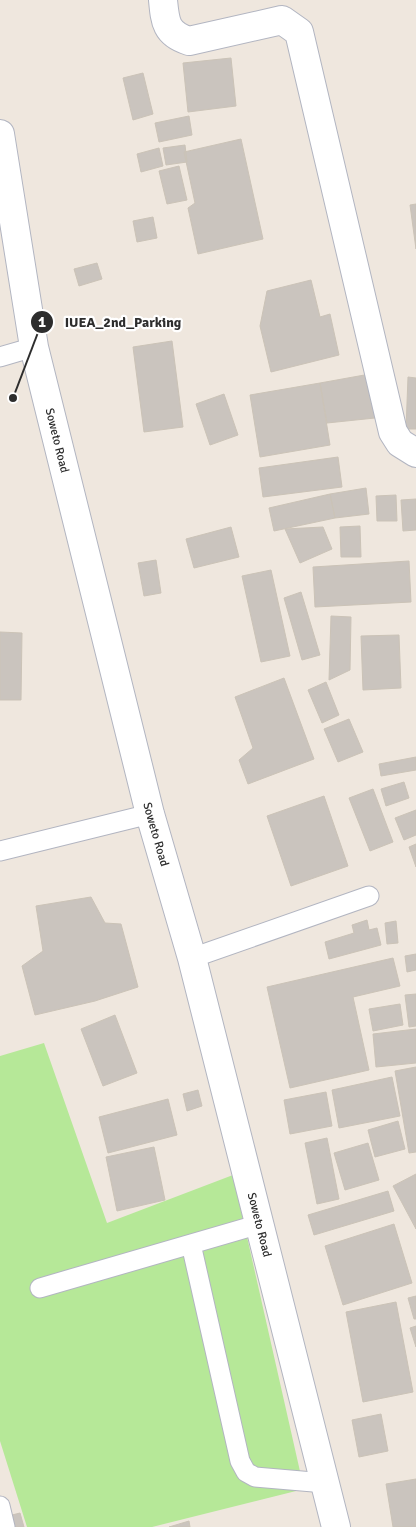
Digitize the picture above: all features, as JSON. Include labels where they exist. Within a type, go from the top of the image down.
[{"type":"street","points":[[163,0],[164,14],[169,28],[177,37],[189,41],[282,20],[299,32],[392,432],[400,443],[416,453]]},
{"type":"street","name":"Soweto Road","points":[[0,134],[34,347],[150,814],[192,958],[336,1527]]},
{"type":"lane","points":[[0,357],[34,347]]},
{"type":"lane","points":[[0,851],[150,814]]},
{"type":"lane","points":[[192,958],[369,896]]},
{"type":"lane","points":[[40,1288],[260,1224]]},
{"type":"lane","points":[[191,1244],[240,1461],[246,1472],[255,1478],[325,1483]]},
{"type":"lane","points":[[0,1506],[5,1527]]},
{"type":"green space","points":[[44,1043],[107,1223],[233,1175],[304,1489],[152,1527],[27,1527],[0,1441],[0,1056]]},
{"type":"building","points":[[231,58],[236,106],[188,112],[183,63]]},
{"type":"building","points":[[143,73],[153,114],[133,120],[123,78]]},
{"type":"building","points":[[189,116],[192,135],[159,142],[155,123]]},
{"type":"building","points":[[241,139],[263,239],[198,254],[188,208],[195,203],[184,152]]},
{"type":"building","points":[[185,145],[187,162],[166,165],[163,148]]},
{"type":"building","points":[[159,148],[163,166],[141,172],[137,154]]},
{"type":"building","points":[[179,166],[187,200],[167,204],[159,171]]},
{"type":"building","points":[[416,204],[416,249],[410,205]]},
{"type":"building","points":[[153,217],[157,238],[137,242],[133,221]]},
{"type":"building","points":[[97,263],[102,279],[79,286],[74,269]]},
{"type":"building","points":[[311,280],[320,317],[330,314],[339,355],[271,372],[260,326],[267,291]]},
{"type":"building","points":[[172,341],[183,427],[144,432],[133,347]]},
{"type":"building","points":[[370,374],[375,418],[327,423],[320,383]]},
{"type":"building","points":[[408,377],[416,378],[416,429],[406,429]]},
{"type":"building","points":[[320,383],[330,445],[260,457],[250,395]]},
{"type":"building","points":[[224,394],[238,435],[210,445],[196,404]]},
{"type":"building","points":[[338,457],[342,487],[263,497],[259,468]]},
{"type":"building","points":[[366,488],[369,514],[335,518],[330,494]]},
{"type":"building","points":[[330,494],[335,518],[274,531],[269,508]]},
{"type":"building","points":[[396,495],[397,521],[377,521],[376,496]]},
{"type":"building","points":[[416,499],[416,530],[403,531],[401,500]]},
{"type":"building","points":[[360,526],[361,557],[341,557],[340,527]]},
{"type":"building","points":[[231,527],[239,557],[194,568],[186,539]]},
{"type":"building","points":[[323,527],[332,549],[300,563],[285,529]]},
{"type":"building","points":[[156,560],[161,593],[144,596],[138,563]]},
{"type":"building","points":[[409,561],[411,602],[315,607],[313,567]]},
{"type":"building","points":[[271,570],[290,656],[261,662],[242,576]]},
{"type":"building","points":[[301,592],[320,655],[302,660],[284,598]]},
{"type":"building","points":[[331,616],[351,617],[350,670],[329,680]]},
{"type":"building","points":[[0,632],[22,633],[21,700],[0,700]]},
{"type":"building","points":[[399,635],[401,688],[363,690],[361,636]]},
{"type":"building","points":[[284,678],[314,759],[248,784],[239,760],[253,748],[235,697]]},
{"type":"building","points":[[326,682],[339,715],[322,723],[308,690]]},
{"type":"building","points":[[349,719],[363,752],[338,762],[324,729]]},
{"type":"building","points":[[416,757],[416,770],[381,776],[379,764]]},
{"type":"building","points":[[404,782],[409,798],[386,806],[381,789]]},
{"type":"building","points":[[373,789],[393,842],[370,851],[349,798]]},
{"type":"building","points":[[324,796],[348,866],[291,886],[267,816]]},
{"type":"building","points":[[416,810],[416,835],[404,840],[395,818]]},
{"type":"building","points":[[416,844],[416,867],[409,847]]},
{"type":"building","points":[[91,897],[105,923],[121,924],[138,987],[95,1001],[35,1015],[22,966],[43,951],[36,906]]},
{"type":"building","points":[[367,920],[369,930],[377,928],[381,945],[329,959],[325,942],[354,933],[352,925]]},
{"type":"building","points":[[396,921],[398,943],[387,944],[385,923]]},
{"type":"building","points":[[416,954],[416,970],[407,972],[405,956]]},
{"type":"building","points":[[393,958],[400,986],[353,997],[369,1070],[290,1088],[267,987]]},
{"type":"building","points":[[416,994],[416,1026],[409,1027],[405,995]]},
{"type":"building","points":[[400,1004],[403,1025],[373,1031],[369,1009]]},
{"type":"building","points":[[115,1015],[137,1073],[103,1086],[81,1029]]},
{"type":"building","points":[[416,1029],[416,1063],[376,1067],[373,1034]]},
{"type":"building","points":[[416,1067],[416,1152],[409,1153],[395,1071]]},
{"type":"building","points":[[392,1077],[400,1116],[339,1128],[332,1090]]},
{"type":"building","points":[[198,1090],[202,1106],[187,1111],[183,1094]]},
{"type":"building","points":[[326,1092],[332,1126],[290,1134],[284,1100]]},
{"type":"building","points":[[168,1099],[177,1135],[108,1153],[99,1117]]},
{"type":"building","points":[[398,1121],[405,1149],[375,1157],[368,1130]]},
{"type":"building","points":[[327,1138],[339,1199],[317,1204],[305,1143]]},
{"type":"building","points":[[368,1143],[379,1180],[345,1190],[334,1153]]},
{"type":"building","points":[[154,1147],[165,1200],[117,1211],[106,1157]]},
{"type":"building","points":[[416,1174],[416,1229],[393,1186]]},
{"type":"building","points":[[388,1191],[394,1211],[314,1235],[308,1215]]},
{"type":"building","points":[[394,1224],[412,1283],[343,1305],[325,1246]]},
{"type":"building","points":[[416,1296],[416,1319],[414,1319],[408,1298]]},
{"type":"building","points":[[396,1302],[413,1392],[363,1402],[346,1312]]},
{"type":"building","points":[[416,1326],[416,1347],[410,1328]]},
{"type":"building","points":[[381,1414],[388,1451],[359,1457],[352,1420]]},
{"type":"building","points":[[416,1479],[416,1527],[393,1527],[386,1484]]},
{"type":"building","points":[[20,1513],[24,1527],[11,1527],[8,1516]]},
{"type":"building","points":[[189,1521],[190,1527],[169,1527]]},
{"type":"place","name":"IUEA_2nd_Parking","points":[[13,398]]}]
